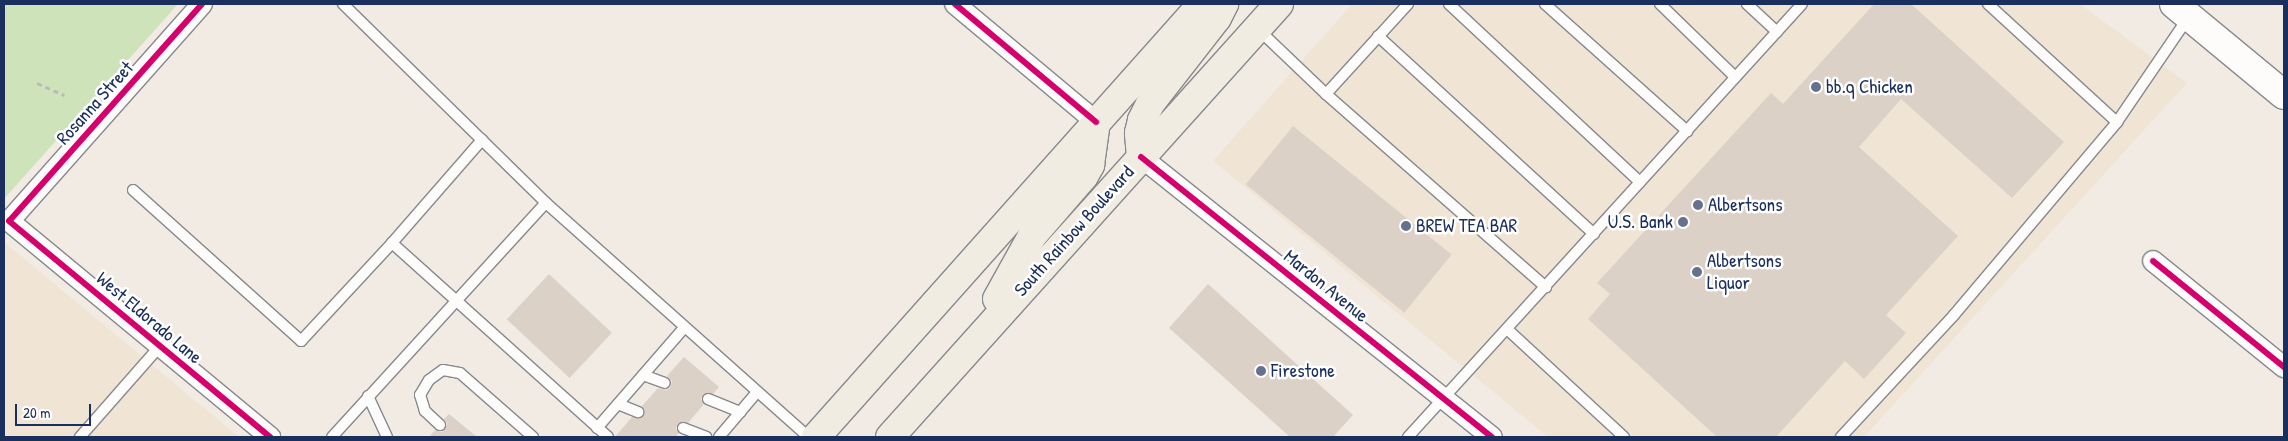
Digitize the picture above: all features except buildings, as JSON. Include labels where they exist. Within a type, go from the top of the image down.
[{"type":"main road","points":[[816,437],[1202,4]]},
{"type":"main road","points":[[1141,157],[1139,133],[1142,120],[1150,104],[1217,18],[1224,4]]},
{"type":"main road","name":"South Rainbow Boulevard","points":[[890,437],[1279,4]]},
{"type":"main road","points":[[2156,4],[2181,10],[2284,95]]},
{"type":"main road","points":[[974,342],[1032,236],[1084,176],[1090,165],[1096,122]]},
{"type":"street","name":"Rosanna Street","points":[[9,221],[202,4]]},
{"type":"street","points":[[955,4],[1096,122]]},
{"type":"street","name":"Mardon Avenue","points":[[1141,157],[1492,437]]},
{"type":"street","name":"West Eldorado Lane","points":[[9,221],[270,437]]},
{"type":"street","points":[[2153,261],[2284,367]]},
{"type":"lane","points":[[343,4],[546,203],[684,328],[809,437]]},
{"type":"lane","points":[[1326,94],[1408,4]]},
{"type":"lane","points":[[1449,4],[1640,182]]},
{"type":"lane","points":[[1545,4],[1687,131]]},
{"type":"lane","points":[[1660,4],[1735,77]]},
{"type":"lane","points":[[1747,4],[1777,32]]},
{"type":"lane","points":[[1408,437],[1802,4]]},
{"type":"lane","points":[[1988,4],[2117,122]]},
{"type":"lane","points":[[1840,437],[1954,315],[2117,122],[2181,10]]},
{"type":"lane","points":[[1257,28],[1326,94],[1546,287]]},
{"type":"lane","points":[[1378,36],[1594,234]]},
{"type":"lane","points":[[133,190],[301,341],[392,244],[482,140]]},
{"type":"lane","points":[[332,437],[546,203]]},
{"type":"lane","points":[[392,244],[608,437]]},
{"type":"lane","points":[[597,428],[684,328]]},
{"type":"lane","points":[[1507,329],[1624,437]]},
{"type":"lane","points":[[80,437],[160,346]]},
{"type":"lane","points":[[440,425],[425,411],[420,395],[429,380],[443,370],[460,373],[533,437]]},
{"type":"lane","points":[[643,375],[665,383]]},
{"type":"lane","points":[[719,437],[757,392]]},
{"type":"lane","points":[[368,396],[387,437]]},
{"type":"lane","points":[[708,399],[740,412]]},
{"type":"lane","points":[[618,404],[638,412]]},
{"type":"lane","points":[[683,428],[706,437]]},
{"type":"path","points":[[36,83],[64,95]]},
{"type":"shaded area","points":[[1352,4],[2080,4],[2187,83],[1864,437],[1548,437],[1213,161]]},
{"type":"shaded area","points":[[4,242],[239,437],[4,437]]},
{"type":"green space","points":[[4,4],[178,4],[4,199]]},
{"type":"cycle path","points":[[202,4],[9,221],[270,437]]},
{"type":"cycle path","points":[[955,4],[1096,122]]},
{"type":"cycle path","points":[[1141,157],[1492,437]]},
{"type":"cycle path","points":[[2153,261],[2284,367]]},
{"type":"place","name":"bb.q Chicken","points":[[1816,87]]},
{"type":"place","name":"Albertsons","points":[[1698,205]]},
{"type":"place","name":"U.S. Bank","points":[[1683,222]]},
{"type":"place","name":"BREW TEA BAR","points":[[1406,226]]},
{"type":"place","name":"Albertsons Liquor","points":[[1697,272]]},
{"type":"place","name":"Firestone","points":[[1261,371]]}]
